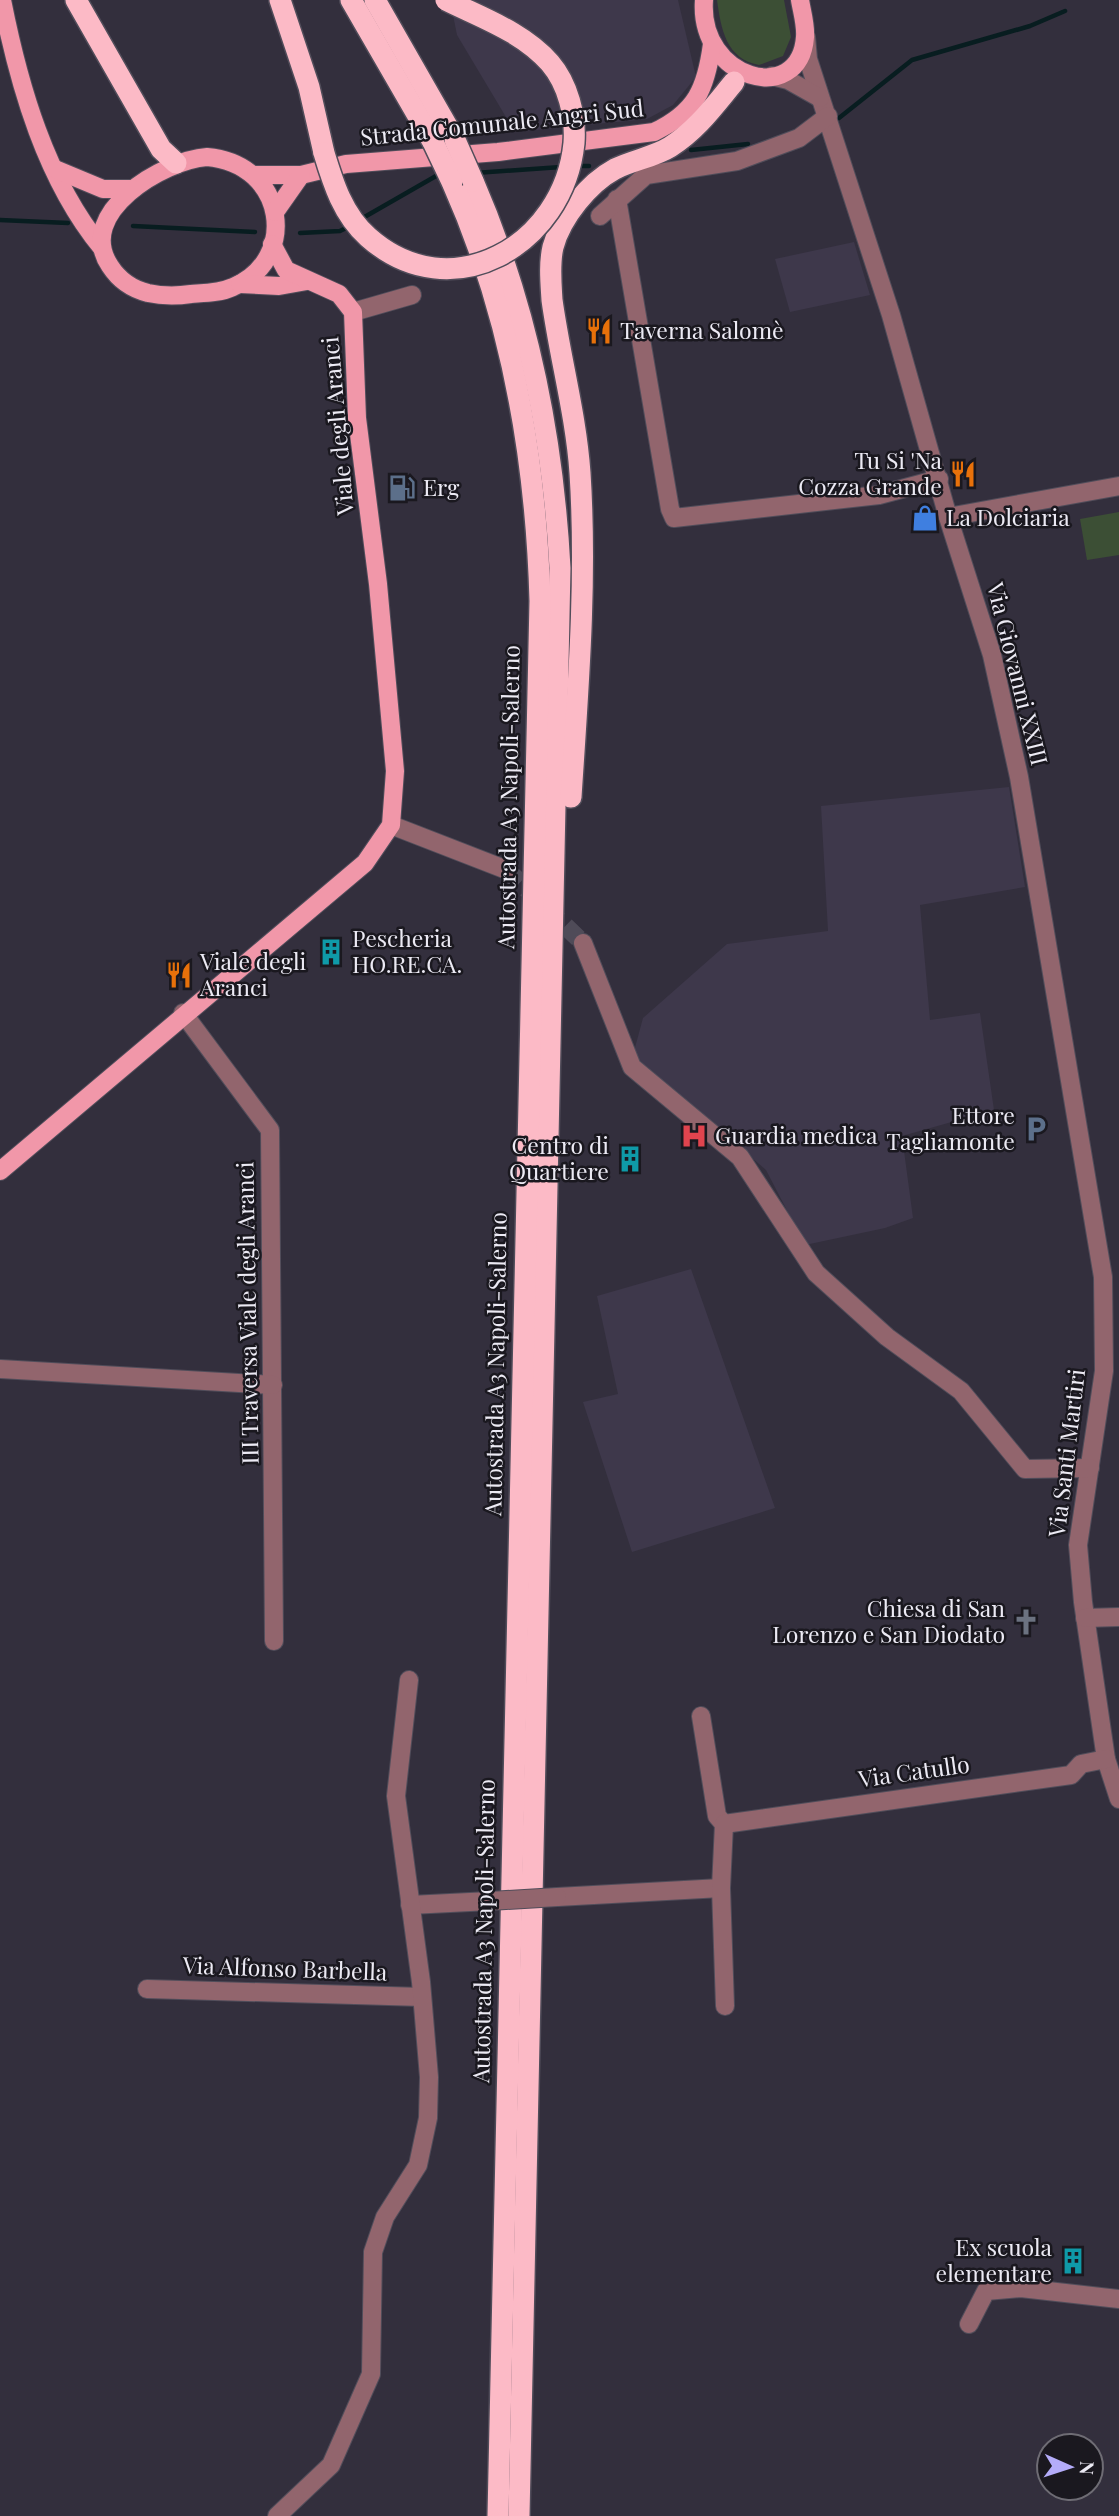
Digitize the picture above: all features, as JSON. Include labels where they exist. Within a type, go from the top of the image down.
[{"type":"highway","points":[[76,0],[155,139],[176,163]]},
{"type":"highway","points":[[279,0],[306,75],[324,153],[335,187],[351,217],[367,236],[386,250],[414,262],[441,269],[467,267],[493,260],[516,247],[547,216],[565,186],[572,160],[573,112],[563,85],[551,65],[534,48],[514,34],[446,0]]},
{"type":"highway","points":[[341,0],[382,49]]},
{"type":"highway","name":"Autostrada A3 Napoli-Salerno","points":[[351,0],[444,141]]},
{"type":"highway","name":"Autostrada A3 Napoli-Salerno","points":[[375,0],[507,268],[530,354],[556,500],[561,601],[519,2516]]},
{"type":"highway","points":[[554,959],[569,832],[581,644],[582,537],[580,472],[552,300],[550,272],[553,247],[561,228],[595,184],[613,170],[667,149],[693,131],[743,80]]},
{"type":"highway","name":"Autostrada A3 Napoli-Salerno","points":[[463,181],[488,271],[520,406],[535,501],[540,601],[498,2516]]},
{"type":"main road","points":[[2,0],[33,120],[65,195],[102,248],[119,278],[147,293],[162,296],[209,293],[240,284],[279,286],[307,281]]},
{"type":"main road","points":[[698,99],[712,44],[704,0]]},
{"type":"main road","points":[[698,99],[743,80],[772,76],[790,68],[799,57],[806,36],[800,0]]},
{"type":"main road","points":[[712,44],[743,80]]},
{"type":"main road","name":"Strada Comunale Angri Sud","points":[[256,175],[301,175],[346,164],[634,137],[672,124],[698,99]]},
{"type":"main road","points":[[102,248],[107,220],[114,208],[133,189],[176,163],[192,158],[221,158],[256,175],[266,187],[275,212],[272,244],[259,266],[240,284]]},
{"type":"main road","points":[[55,169],[103,189],[133,189]]},
{"type":"main road","points":[[275,212],[301,175]]},
{"type":"main road","name":"Viale degli Aranci","points":[[272,244],[286,270],[339,294],[353,312],[357,418],[378,584],[395,771],[391,825]]},
{"type":"main road","points":[[0,1171],[183,1013],[365,863],[391,825]]},
{"type":"street","name":"Via Giovanni XXIII","points":[[806,36],[808,60],[891,315],[948,517],[992,655],[1009,723],[1111,1276]]},
{"type":"street","points":[[772,76],[788,79],[820,98]]},
{"type":"street","points":[[600,216],[646,175],[737,161],[799,138],[828,116]]},
{"type":"street","points":[[617,199],[670,509],[674,518],[879,495],[939,479]]},
{"type":"street","points":[[353,312],[412,295]]},
{"type":"street","points":[[948,517],[1119,486]]},
{"type":"street","points":[[391,825],[507,870]]},
{"type":"street","points":[[583,943],[632,1067],[740,1157],[816,1273],[887,1337],[961,1391],[1025,1469],[1090,1468]]},
{"type":"street","name":"III Traversa Viale degli Aranci","points":[[183,1013],[270,1129],[274,1641]]},
{"type":"street","name":"Via Santi Martiri","points":[[1111,1276],[1104,1371],[1078,1545],[1085,1618],[1106,1759],[1119,1799]]},
{"type":"street","points":[[0,1369],[273,1385]]},
{"type":"street","points":[[1085,1618],[1119,1617]]},
{"type":"street","name":"Via Alfonso Barbella","points":[[277,2516],[331,2465],[371,2374],[373,2252],[386,2217],[418,2165],[428,2118],[429,2077],[422,1997],[396,1796],[409,1680]]},
{"type":"street","points":[[701,1716],[717,1816],[724,1824],[721,1888],[725,2006]]},
{"type":"street","name":"Via Catullo","points":[[724,1824],[1071,1775],[1081,1764],[1106,1759]]},
{"type":"street","points":[[410,1905],[721,1888]]},
{"type":"street","name":"Via Alfonso Barbella","points":[[147,1989],[422,1997]]},
{"type":"street","points":[[969,2324],[986,2291],[1021,2288],[1119,2299]]},
{"type":"shaded area","points":[[450,0],[678,0],[696,77],[673,105],[647,119],[515,132],[457,35]]},
{"type":"shaded area","points":[[854,242],[870,295],[790,312],[775,259]]},
{"type":"shaded area","points":[[1009,787],[1025,887],[920,905],[930,1020],[980,1013],[994,1110],[902,1136],[913,1218],[885,1228],[805,1245],[766,1170],[633,1055],[643,1018],[727,944],[828,931],[821,806]]},
{"type":"shaded area","points":[[691,1269],[775,1508],[632,1552],[583,1402],[618,1394],[597,1296]]},
{"type":"green space","points":[[717,0],[784,0],[791,37],[783,56],[759,65],[739,56],[723,32]]},
{"type":"green space","points":[[1119,512],[1119,555],[1087,560],[1080,519]]},
{"type":"waterway","points":[[839,118],[912,60],[1030,26],[1065,11]]},
{"type":"waterway","points":[[691,150],[748,144]]},
{"type":"waterway","points":[[576,166],[589,166]]},
{"type":"waterway","points":[[475,173],[561,167]]},
{"type":"waterway","points":[[361,219],[436,176],[442,176]]},
{"type":"waterway","points":[[0,220],[68,223]]},
{"type":"waterway","points":[[133,226],[255,232]]},
{"type":"waterway","points":[[300,233],[340,231],[350,226]]},
{"type":"tunnel","points":[[507,870],[583,943]]},
{"type":"place","name":"Taverna Salomè","points":[[599,331]]},
{"type":"place","name":"Tu Si 'Na Cozza Grande","points":[[963,474]]},
{"type":"place","name":"Erg","points":[[402,488]]},
{"type":"place","name":"La Dolciaria","points":[[925,518]]},
{"type":"place","name":"Pescheria HO.RE.CA.","points":[[331,952]]},
{"type":"place","name":"Viale degli Aranci","points":[[179,975]]},
{"type":"place","name":"Ettore Tagliamonte","points":[[1036,1129]]},
{"type":"place","name":"Guardia medica","points":[[694,1136]]},
{"type":"place","name":"Centro di Quartiere","points":[[630,1159]]},
{"type":"place","name":"Chiesa di San Lorenzo e San Diodato","points":[[1026,1622]]},
{"type":"place","name":"Ex scuola elementare","points":[[1073,2261]]}]
